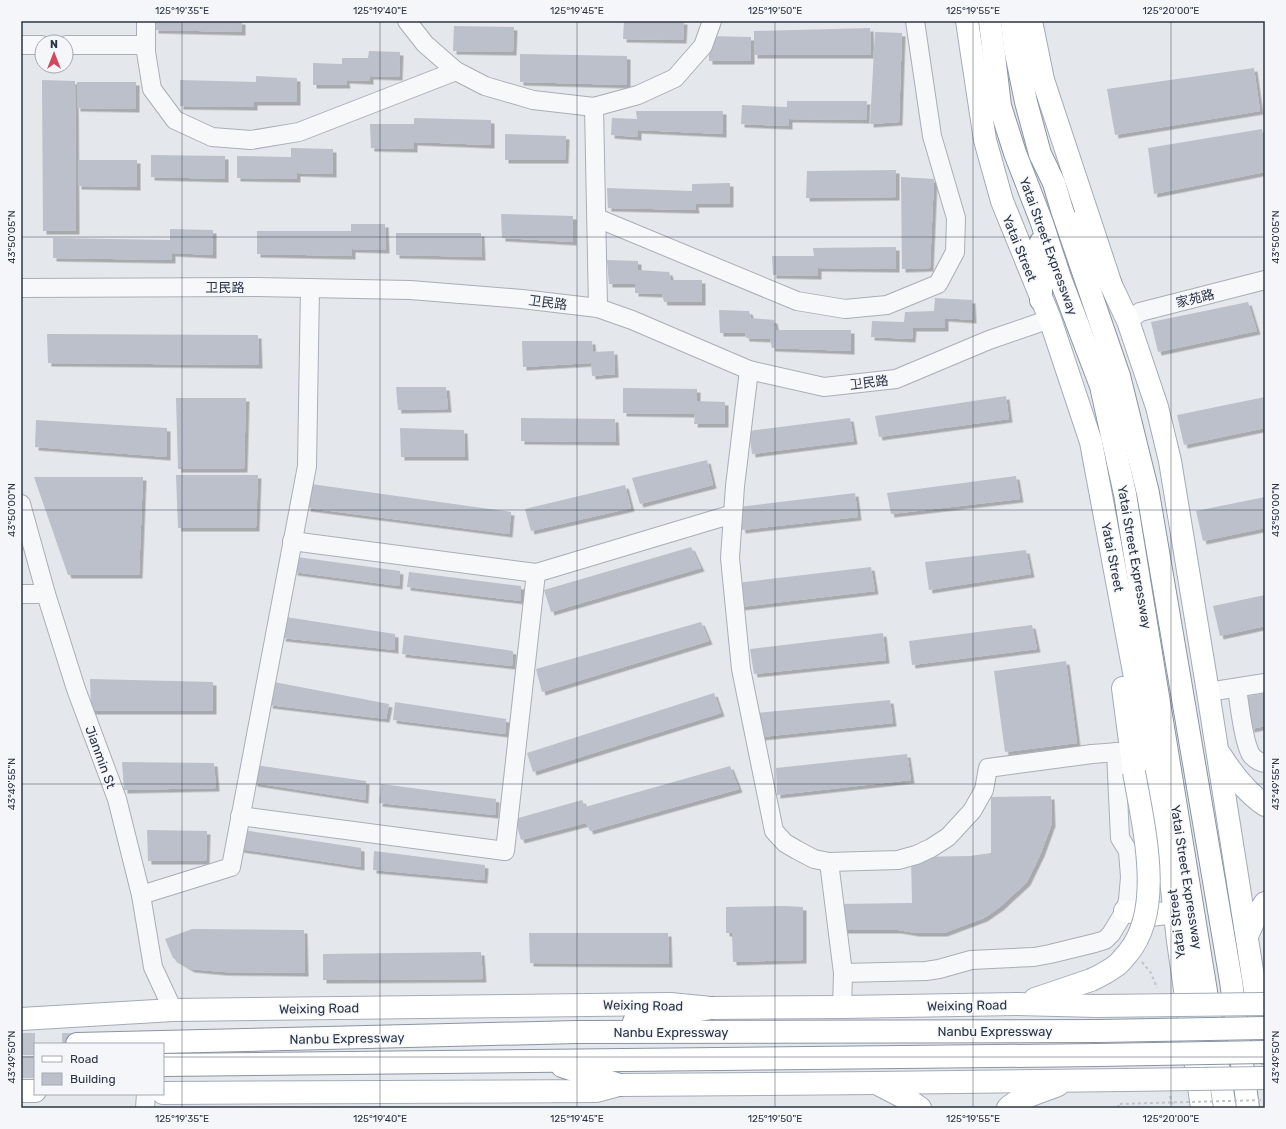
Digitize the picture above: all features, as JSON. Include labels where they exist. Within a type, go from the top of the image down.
[{"type":"main road","name":"Yatai Street","points":[[967,21],[985,140],[1002,201],[1045,309],[1091,442],[1168,854],[1178,941],[1202,1108]]},
{"type":"main road","name":"Yatai Street Expressway","points":[[990,21],[1000,106],[1015,153],[1042,223],[1060,278],[1101,386],[1124,494],[1225,1108]]},
{"type":"main road","name":"Yatai Street Expressway","points":[[1012,21],[1015,48],[1040,154],[1054,183],[1118,376],[1148,493],[1232,980],[1248,1108]]},
{"type":"main road","points":[[1031,21],[1043,80],[1111,285]]},
{"type":"main road","points":[[1054,183],[1111,285],[1128,320],[1157,408],[1170,461],[1265,1052]]},
{"type":"main road","points":[[1042,223],[1045,309]]},
{"type":"main road","points":[[1017,1004],[1091,980],[1118,964],[1142,932],[1146,917],[1149,900],[1147,852],[1127,758],[1119,660],[1122,603]]},
{"type":"main road","points":[[1217,748],[1234,776],[1248,792],[1265,805]]},
{"type":"main road","points":[[1247,936],[1255,918],[1265,902]]},
{"type":"main road","points":[[1125,911],[1150,915],[1175,912]]},
{"type":"main road","name":"Weixing Road","points":[[21,1018],[173,1010],[670,1004],[711,1008],[1017,1004],[1097,1006],[1265,1004]]},
{"type":"main road","points":[[577,1032],[711,1008]]},
{"type":"main road","name":"Nanbu Expressway","points":[[119,1043],[577,1032],[1100,1031],[1265,1028]]},
{"type":"main road","name":"Nanbu Expressway","points":[[164,1065],[1265,1052]]},
{"type":"main road","points":[[546,1061],[619,1085]]},
{"type":"main road","points":[[164,1093],[597,1090],[619,1085],[1265,1078]]},
{"type":"main road","points":[[1008,1108],[1012,1104],[1023,1099],[1071,1080]]},
{"type":"main road","points":[[877,1083],[907,1099],[920,1108]]},
{"type":"main road","points":[[21,1090],[34,1091]]},
{"type":"street","points":[[146,21],[146,45],[152,89],[175,120],[212,137],[251,140],[299,132],[456,71]]},
{"type":"street","points":[[407,21],[425,44],[456,71],[485,86],[533,100],[594,107],[638,95],[675,78],[703,46],[712,21]]},
{"type":"street","points":[[597,218],[797,301],[845,308],[887,305],[938,284],[955,252],[956,218],[932,136],[915,21]]},
{"type":"street","points":[[21,45],[34,45]]},
{"type":"street","points":[[74,45],[146,45]]},
{"type":"street","points":[[594,107],[598,308]]},
{"type":"street","name":"家苑路","points":[[1128,320],[1140,312],[1265,280]]},
{"type":"street","name":"卫民路","points":[[21,288],[310,288],[410,290],[522,299],[598,308],[632,320],[749,370],[824,387],[896,378],[989,340],[1045,309]]},
{"type":"street","points":[[141,895],[231,867],[306,466],[310,288]]},
{"type":"street","points":[[749,370],[735,486],[730,558],[741,669],[774,831],[785,843],[814,859],[829,862],[898,860],[916,855],[931,848],[948,837],[972,811],[984,790],[988,768],[1092,754],[1127,758],[1120,838],[1128,851],[1130,877],[1128,900],[1125,911],[1115,929],[1105,940],[1050,954],[971,960],[939,969],[843,973]]},
{"type":"street","name":"Jianmin St","points":[[21,504],[46,594],[76,689],[117,799],[141,895],[153,967],[173,1010]]},
{"type":"street","points":[[292,541],[536,573],[733,514]]},
{"type":"street","points":[[240,816],[506,851],[536,573]]},
{"type":"street","points":[[21,594],[46,594]]},
{"type":"street","points":[[1208,692],[1265,683]]},
{"type":"street","points":[[1237,688],[1247,744],[1251,755],[1261,763],[1265,763]]},
{"type":"street","points":[[829,862],[843,973],[842,1007]]},
{"type":"street","points":[[145,1108],[146,1095]]},
{"type":"path","points":[[1119,1108],[1118,1104],[1265,1100]]},
{"type":"building","points":[[155,21],[242,21],[242,32],[155,30]]},
{"type":"building","points":[[624,21],[684,21],[683,40],[623,39]]},
{"type":"building","points":[[454,26],[514,27],[513,52],[453,51]]},
{"type":"building","points":[[870,28],[871,55],[754,55],[754,31]]},
{"type":"building","points":[[875,32],[902,33],[899,122],[870,124]]},
{"type":"building","points":[[709,36],[751,37],[751,61],[709,61]]},
{"type":"building","points":[[369,51],[400,52],[399,77],[370,76],[370,81],[346,80],[347,85],[313,85],[313,63],[342,64],[342,58],[368,58]]},
{"type":"building","points":[[520,54],[627,56],[627,85],[520,82]]},
{"type":"building","points":[[1254,68],[1260,111],[1115,135],[1107,89]]},
{"type":"building","points":[[256,76],[297,78],[297,102],[254,102],[254,107],[180,106],[180,80],[256,82]]},
{"type":"building","points":[[42,80],[75,81],[76,231],[43,231]]},
{"type":"building","points":[[77,82],[136,82],[136,109],[77,108]]},
{"type":"building","points":[[787,101],[867,101],[866,120],[789,119],[789,126],[741,124],[742,105],[787,107]]},
{"type":"building","points":[[636,111],[723,111],[723,134],[638,130],[638,137],[611,135],[612,118],[637,119]]},
{"type":"building","points":[[414,118],[491,120],[491,145],[414,142],[414,149],[371,148],[370,124],[414,124]]},
{"type":"building","points":[[1262,129],[1265,146],[1265,172],[1154,194],[1148,148]]},
{"type":"building","points":[[505,134],[566,136],[565,160],[505,160]]},
{"type":"building","points":[[291,148],[333,149],[333,174],[297,173],[297,179],[237,178],[237,156],[291,157]]},
{"type":"building","points":[[151,155],[225,156],[225,179],[151,177]]},
{"type":"building","points":[[78,160],[137,160],[137,187],[78,186]]},
{"type":"building","points":[[896,170],[896,197],[806,198],[807,171]]},
{"type":"building","points":[[901,177],[934,179],[930,268],[902,269]]},
{"type":"building","points":[[730,183],[730,204],[695,204],[696,210],[608,208],[607,188],[692,191],[692,184]]},
{"type":"building","points":[[501,214],[573,216],[573,242],[502,238]]},
{"type":"building","points":[[351,224],[385,224],[386,250],[352,249],[352,256],[257,254],[257,231],[351,231]]},
{"type":"building","points":[[170,229],[213,230],[213,255],[172,253],[172,260],[53,258],[53,238],[170,240]]},
{"type":"building","points":[[396,233],[481,233],[482,257],[396,255]]},
{"type":"building","points":[[896,247],[896,269],[818,268],[818,276],[773,275],[772,256],[814,256],[813,248]]},
{"type":"building","points":[[607,260],[638,261],[638,270],[669,272],[671,280],[702,280],[702,302],[664,302],[662,294],[635,293],[635,284],[609,284]]},
{"type":"building","points":[[935,298],[972,300],[973,320],[945,318],[945,328],[913,328],[912,339],[871,337],[872,321],[904,322],[905,312],[934,311]]},
{"type":"building","points":[[1248,302],[1257,331],[1158,352],[1151,322]]},
{"type":"building","points":[[719,310],[749,311],[751,318],[774,320],[776,330],[851,330],[851,351],[772,348],[770,339],[746,338],[745,333],[720,333]]},
{"type":"building","points":[[47,334],[258,335],[259,365],[48,363]]},
{"type":"building","points":[[522,341],[592,341],[593,352],[614,351],[615,374],[592,376],[591,363],[523,367]]},
{"type":"building","points":[[396,387],[446,387],[448,409],[398,410]]},
{"type":"building","points":[[623,388],[697,389],[697,401],[725,402],[725,424],[694,424],[695,414],[623,413]]},
{"type":"building","points":[[1006,396],[1009,419],[879,437],[875,416]]},
{"type":"building","points":[[1265,397],[1265,428],[1184,445],[1177,415]]},
{"type":"building","points":[[176,398],[246,398],[244,469],[178,469]]},
{"type":"building","points":[[521,418],[615,419],[616,442],[521,441]]},
{"type":"building","points":[[850,418],[854,441],[752,454],[749,431]]},
{"type":"building","points":[[36,420],[167,428],[167,457],[35,447]]},
{"type":"building","points":[[400,428],[464,430],[465,457],[401,457]]},
{"type":"building","points":[[707,460],[713,485],[640,504],[632,478]]},
{"type":"building","points":[[176,475],[258,475],[256,528],[178,528]]},
{"type":"building","points":[[1016,476],[1020,499],[891,514],[887,493]]},
{"type":"building","points":[[34,477],[143,477],[139,575],[68,575]]},
{"type":"building","points":[[311,484],[511,512],[509,534],[307,508]]},
{"type":"building","points":[[625,485],[631,508],[531,531],[525,509]]},
{"type":"building","points":[[855,493],[858,517],[742,530],[739,507]]},
{"type":"building","points":[[1265,497],[1265,528],[1203,541],[1196,511]]},
{"type":"building","points":[[691,547],[701,568],[551,612],[544,590]]},
{"type":"building","points":[[1026,550],[1031,574],[929,590],[925,562]]},
{"type":"building","points":[[297,557],[400,571],[399,586],[294,572]]},
{"type":"building","points":[[871,567],[875,591],[740,607],[737,583]]},
{"type":"building","points":[[409,572],[521,586],[521,601],[407,587]]},
{"type":"building","points":[[1265,595],[1265,626],[1220,636],[1213,606]]},
{"type":"building","points":[[286,617],[395,634],[395,650],[282,638]]},
{"type":"building","points":[[701,622],[709,641],[542,692],[536,669]]},
{"type":"building","points":[[1032,625],[1037,649],[912,665],[909,641]]},
{"type":"building","points":[[883,633],[886,660],[754,674],[750,649]]},
{"type":"building","points":[[404,635],[513,651],[512,666],[402,654]]},
{"type":"building","points":[[1066,661],[1077,743],[1005,752],[994,671]]},
{"type":"building","points":[[90,679],[213,682],[213,711],[91,711]]},
{"type":"building","points":[[274,682],[389,704],[386,719],[269,705]]},
{"type":"building","points":[[714,693],[721,713],[533,772],[527,753]]},
{"type":"building","points":[[1265,693],[1265,726],[1251,729],[1244,697]]},
{"type":"building","points":[[890,700],[893,723],[761,737],[757,713]]},
{"type":"building","points":[[395,702],[506,719],[505,734],[393,720]]},
{"type":"building","points":[[907,754],[911,780],[777,795],[776,768]]},
{"type":"building","points":[[122,762],[214,763],[216,788],[124,790]]},
{"type":"building","points":[[255,765],[366,781],[365,800],[254,783]]},
{"type":"building","points":[[730,766],[739,789],[590,831],[586,823],[521,840],[515,819],[582,800],[585,807]]},
{"type":"building","points":[[381,784],[496,799],[495,815],[379,803]]},
{"type":"building","points":[[1051,796],[1052,823],[1041,853],[1027,882],[1000,907],[984,918],[944,933],[916,933],[898,930],[838,930],[838,904],[912,903],[911,857],[970,856],[991,853],[991,797]]},
{"type":"building","points":[[147,830],[207,831],[206,861],[148,861]]},
{"type":"building","points":[[243,830],[361,848],[361,867],[240,849]]},
{"type":"building","points":[[374,851],[485,865],[484,880],[373,870]]},
{"type":"building","points":[[726,907],[803,907],[803,960],[733,962],[732,933],[726,933]]},
{"type":"building","points":[[192,929],[304,930],[305,973],[223,972],[191,969],[173,958],[165,939]]},
{"type":"building","points":[[529,933],[668,933],[669,964],[530,963]]},
{"type":"building","points":[[481,952],[483,979],[323,980],[323,954]]},
{"type":"tunnel","points":[[21,1044],[34,1044]]},
{"type":"tunnel","points":[[21,1067],[34,1067]]}]
